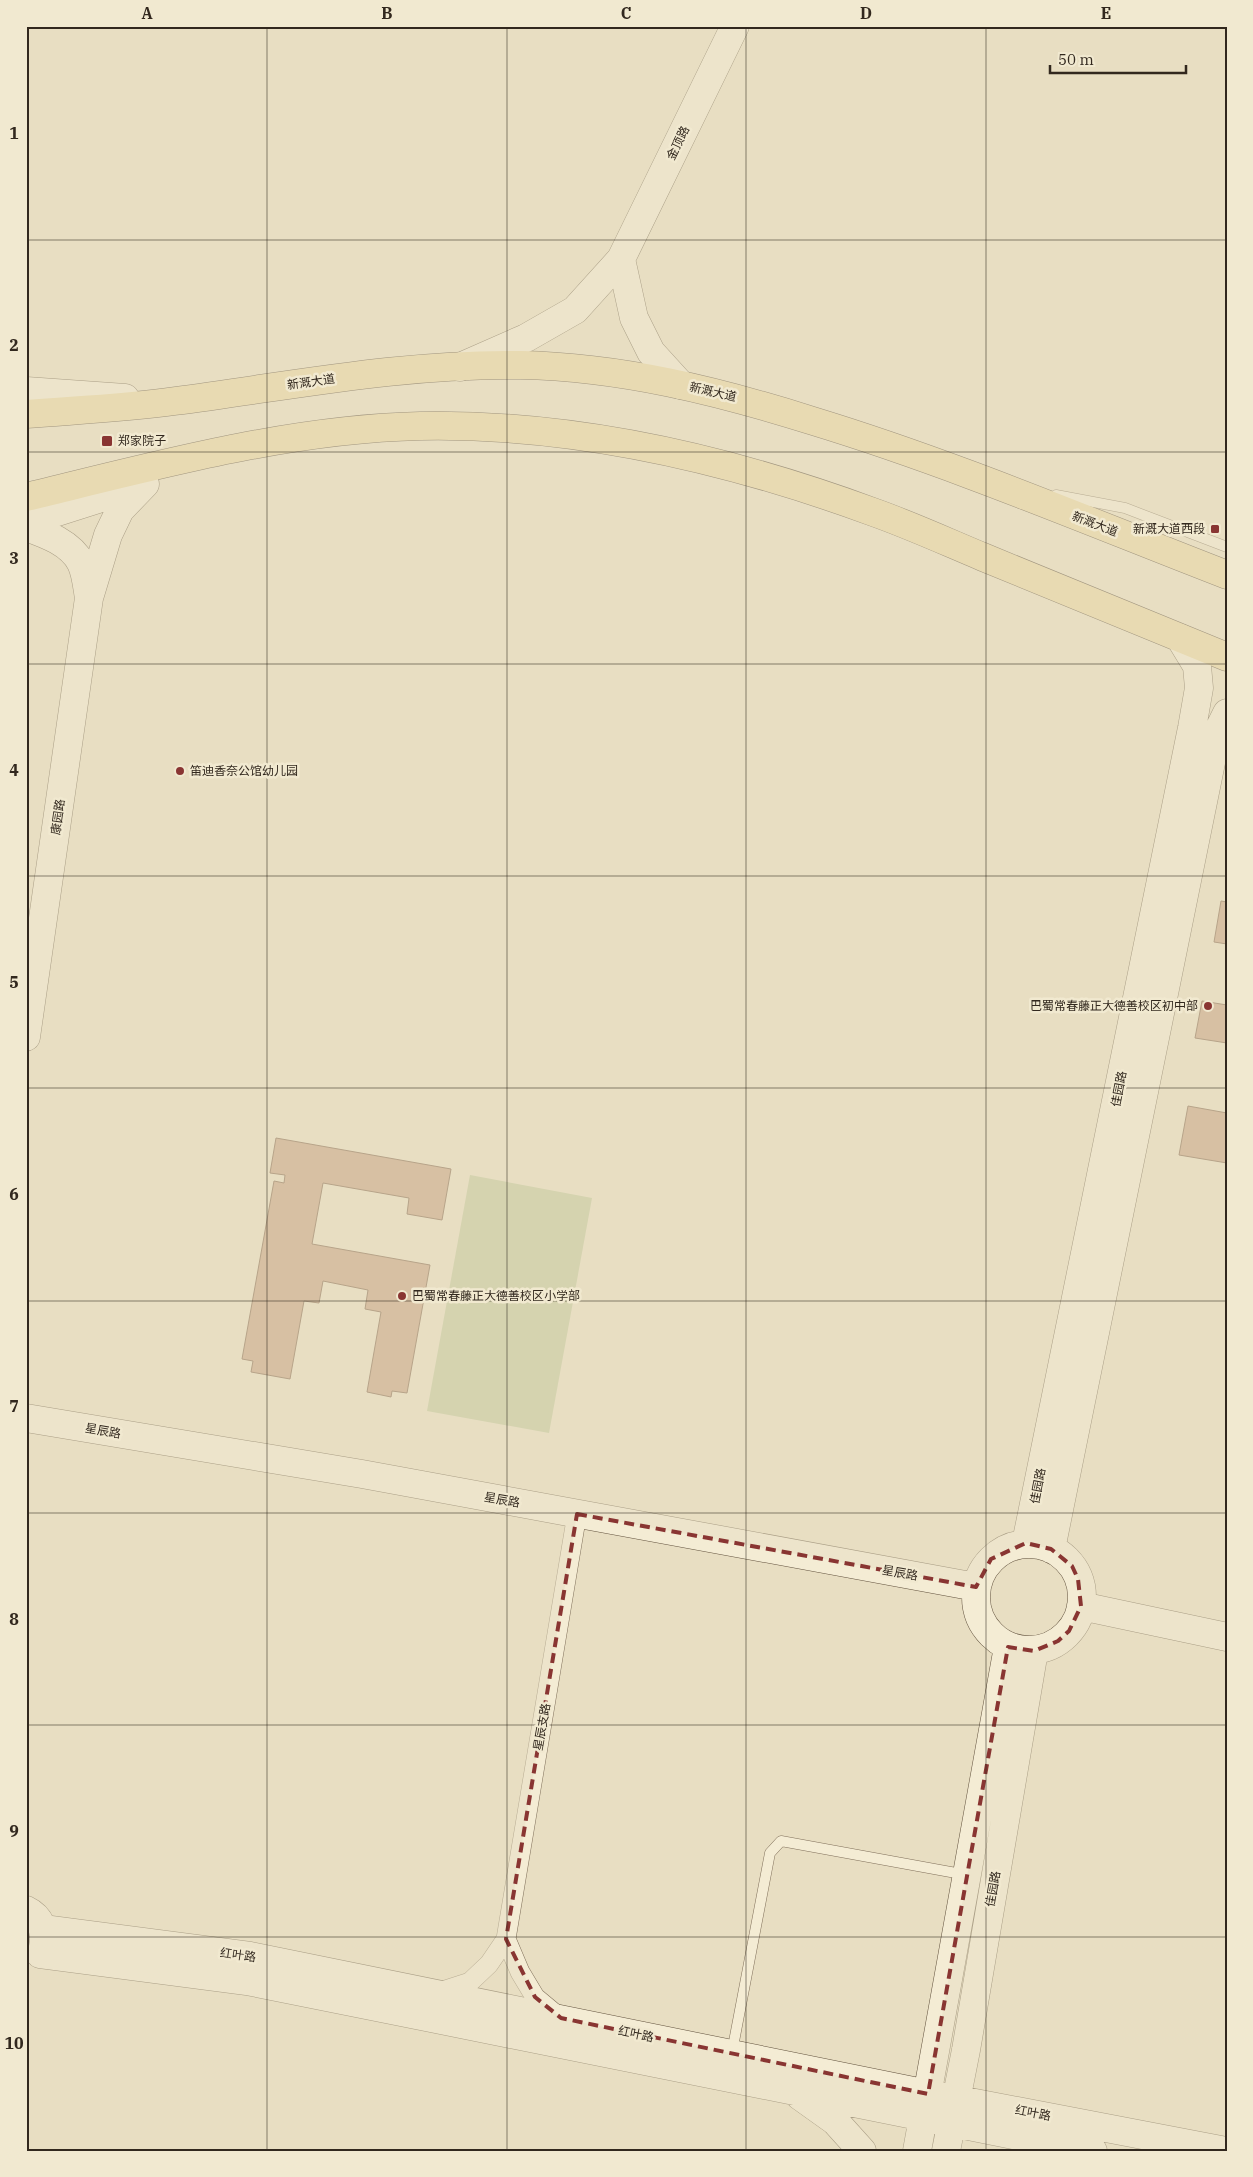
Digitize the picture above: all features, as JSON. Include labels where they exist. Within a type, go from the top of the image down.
[{"type":"main road","name":"金顶路","points":[[460,367],[526,338],[576,310],[621,259],[735,26]]},
{"type":"main road","points":[[621,259],[634,318],[651,352],[681,385]]},
{"type":"main road","name":"新溉大道","points":[[26,414],[171,402],[415,368],[520,365],[566,367],[636,375],[742,398],[883,442],[1227,575]]},
{"type":"main road","name":"新溉大道","points":[[26,391],[171,402]]},
{"type":"main road","points":[[26,497],[208,454],[329,433],[419,426],[513,428],[622,443],[728,465],[874,512],[1227,657]]},
{"type":"main road","points":[[26,522],[145,484],[208,454]]},
{"type":"main road","points":[[89,598],[108,535],[120,510],[145,484]]},
{"type":"main road","points":[[26,527],[48,535],[69,548],[81,563],[89,598]]},
{"type":"main road","name":"康园路","points":[[26,1037],[89,598]]},
{"type":"main road","name":"佳园路","points":[[1039,1546],[1199,688],[1196,666],[1180,638]]},
{"type":"main road","name":"佳园路","points":[[1039,1546],[1217,733],[1227,713]]},
{"type":"main road","name":"星辰路","points":[[26,1418],[362,1474],[976,1587]]},
{"type":"main road","points":[[1039,1546],[1063,1556],[1072,1566],[1082,1592],[1081,1606],[1077,1619],[1069,1632],[1058,1641],[1021,1649],[988,1631],[980,1618],[976,1603],[976,1587],[981,1572],[991,1559],[1004,1550],[1039,1546]]},
{"type":"main road","points":[[1081,1606],[1227,1637]]},
{"type":"main road","points":[[917,2151],[967,1875],[1021,1649]]},
{"type":"main road","name":"佳园路","points":[[946,2151],[966,2050],[1021,1649]]},
{"type":"main road","name":"红叶路","points":[[34,1940],[250,1956],[732,2053],[926,2106]]},
{"type":"main road","name":"红叶路","points":[[34,1940],[792,2090],[954,2111],[1093,2151]]},
{"type":"main road","points":[[966,2050],[974,2071],[985,2086],[998,2099],[1017,2110]]},
{"type":"main road","points":[[792,2090],[835,2121],[862,2151]]},
{"type":"main road","name":"红叶路","points":[[954,2111],[1017,2110],[1226,2151]]},
{"type":"street","name":"星辰支路","points":[[506,1939],[577,1514]]},
{"type":"street","points":[[435,1993],[470,1982],[489,1964],[506,1939]]},
{"type":"street","points":[[506,1939],[520,1972],[535,1997],[561,2018]]},
{"type":"lane","points":[[990,483],[1125,508],[1227,547]]},
{"type":"lane","points":[[732,2053],[770,1854],[781,1841],[967,1875]]},
{"type":"highlighted area","points":[[577,1514],[976,1587],[991,1559],[1026,1543],[1051,1549],[1072,1566],[1078,1579],[1081,1606],[1069,1631],[1058,1641],[1034,1651],[1008,1647],[928,2094],[561,2018],[535,1997],[506,1939]]},
{"type":"green space","points":[[470,1175],[592,1198],[549,1433],[427,1411]]},
{"type":"building","points":[[1221,901],[1227,902],[1227,944],[1214,942]]},
{"type":"building","points":[[1202,1001],[1227,1005],[1227,1043],[1195,1038]]},
{"type":"building","points":[[1188,1106],[1227,1113],[1227,1163],[1179,1155]]},
{"type":"building","points":[[276,1138],[451,1169],[442,1220],[407,1214],[409,1198],[323,1183],[312,1244],[430,1265],[407,1393],[392,1391],[391,1397],[367,1392],[381,1312],[365,1309],[368,1290],[323,1281],[319,1303],[304,1301],[290,1379],[251,1372],[253,1361],[242,1359],[274,1181],[284,1183],[285,1175],[270,1173]]},
{"type":"place","name":"郑家院子","points":[[107,441]]},
{"type":"place","name":"新溉大道西段","points":[[1215,529]]},
{"type":"place","name":"笛迪香奈公馆幼儿园","points":[[180,771]]},
{"type":"place","name":"巴蜀常春藤正大德善校区初中部","points":[[1208,1006]]},
{"type":"place","name":"巴蜀常春藤正大德善校区小学部","points":[[402,1296]]}]
